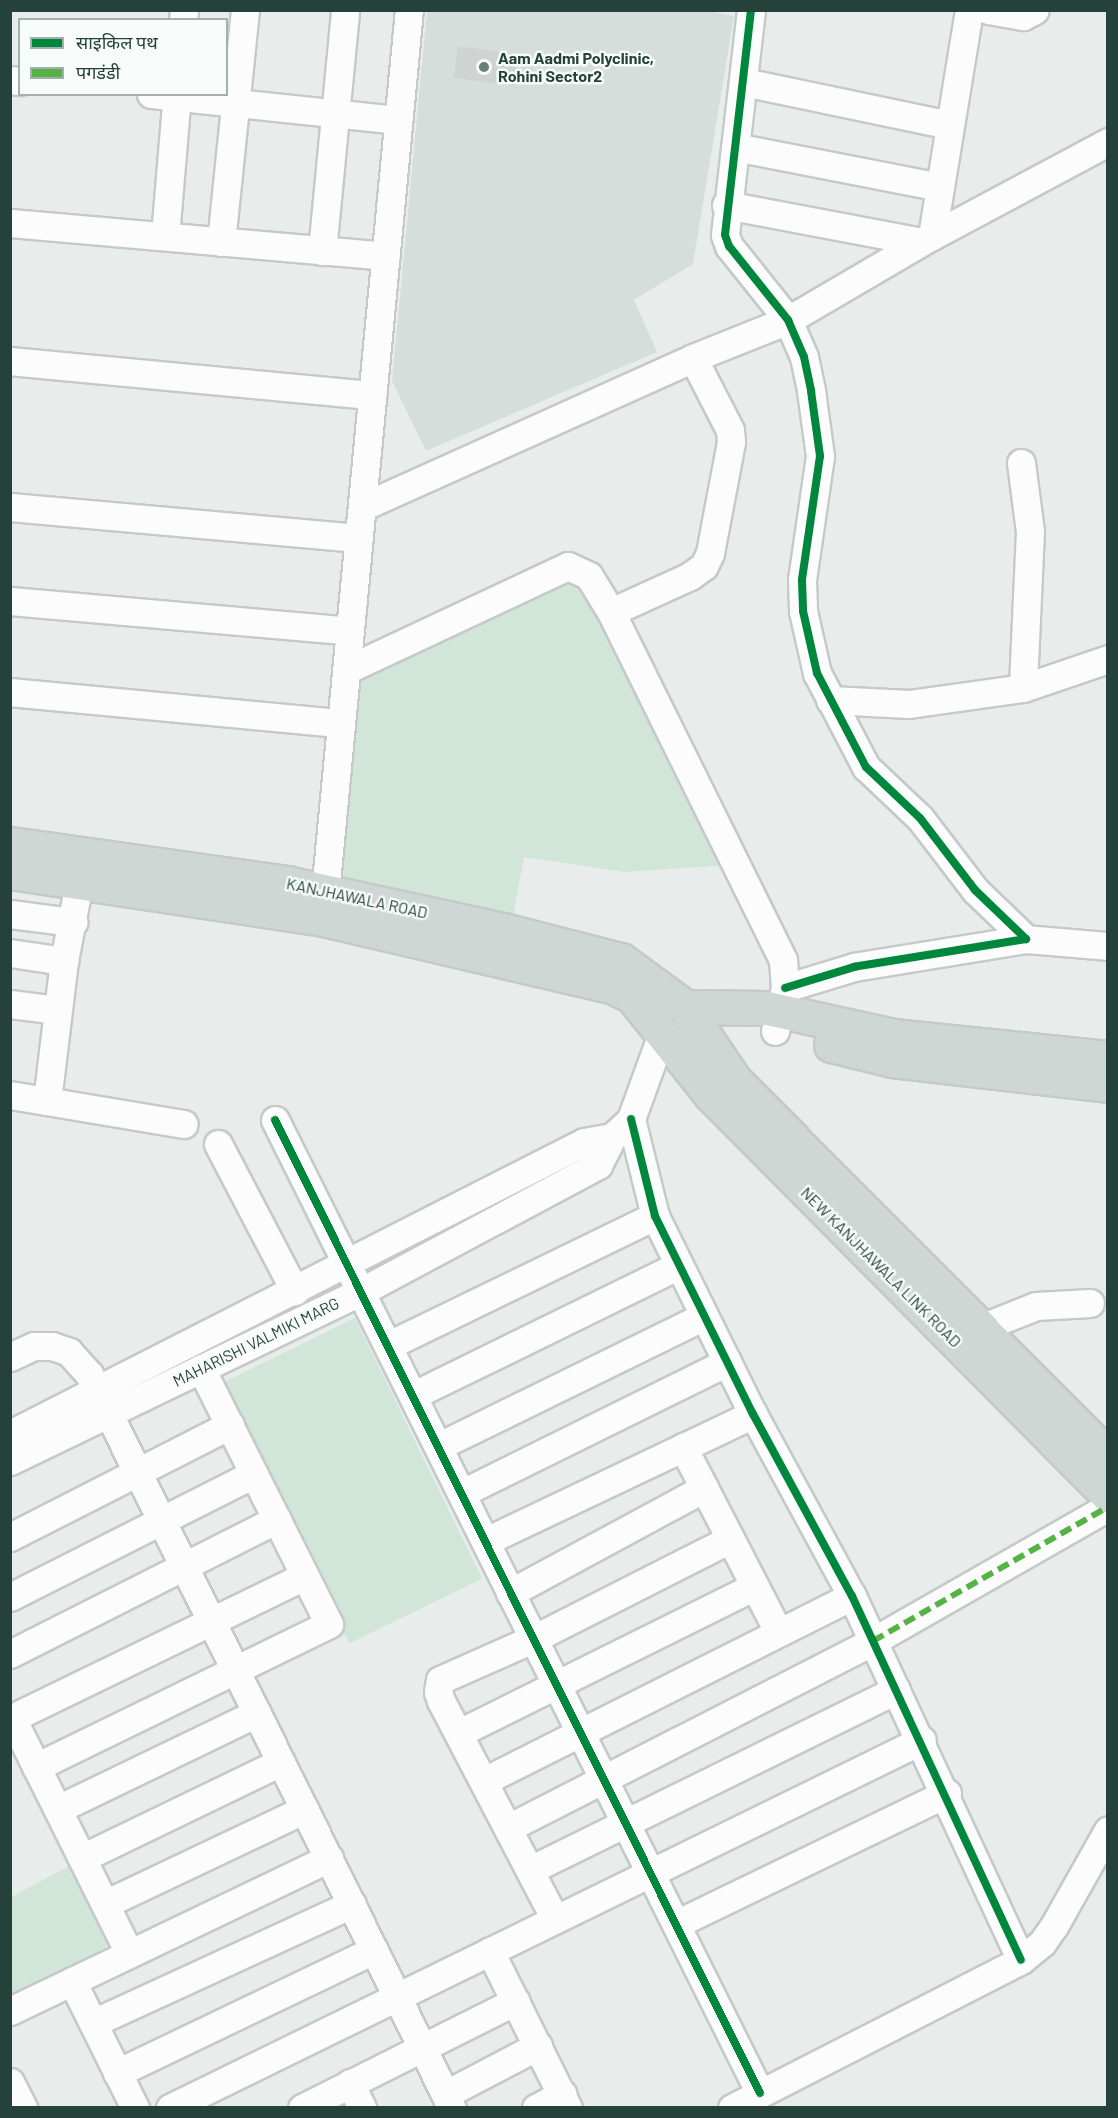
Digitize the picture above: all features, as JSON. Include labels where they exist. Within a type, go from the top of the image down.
[{"type":"main road","name":"KANJHAWALA ROAD","points":[[10,844],[82,868],[323,919],[612,986],[632,996],[663,1031]]},
{"type":"main road","name":"KANJHAWALA ROAD","points":[[10,872],[82,868],[287,883],[503,930],[621,960],[685,1007]]},
{"type":"main road","points":[[663,1031],[685,1007],[737,1010],[762,1029],[781,1010]]},
{"type":"main road","name":"NEW KANJHAWALA LINK ROAD","points":[[685,1007],[735,1082],[978,1329],[1107,1456]]},
{"type":"main road","points":[[781,1010],[893,1036],[1107,1058]]},
{"type":"main road","points":[[781,1010],[891,1060],[1107,1085]]},
{"type":"main road","name":"NEW KANJHAWALA LINK ROAD","points":[[663,1031],[711,1095],[1107,1495]]},
{"type":"street","points":[[221,242],[245,10]]},
{"type":"street","points":[[322,251],[345,10]]},
{"type":"street","points":[[325,893],[409,10]]},
{"type":"street","points":[[751,10],[744,82],[726,205],[725,235],[729,246],[788,320],[804,357],[820,456],[802,580],[803,611],[817,673],[866,767],[933,833],[975,890],[1026,939]]},
{"type":"street","points":[[927,239],[940,187],[969,10]]},
{"type":"street","points":[[988,10],[1023,16],[1035,10]]},
{"type":"street","points":[[744,82],[950,125]]},
{"type":"street","points":[[165,236],[168,96]]},
{"type":"street","points":[[176,96],[398,120]]},
{"type":"street","points":[[362,507],[693,358],[788,320],[927,239],[1107,142]]},
{"type":"street","points":[[735,147],[940,187]]},
{"type":"street","points":[[726,205],[927,239]]},
{"type":"street","points":[[11,230],[165,236],[386,256]]},
{"type":"street","points":[[611,612],[690,576],[704,566],[710,553],[731,442],[730,430],[693,358]]},
{"type":"street","points":[[10,361],[372,395]]},
{"type":"street","points":[[1021,463],[1030,531],[1023,688]]},
{"type":"street","points":[[10,507],[359,538]]},
{"type":"street","points":[[346,669],[568,566],[589,576],[611,612],[783,960],[781,1010]]},
{"type":"street","points":[[10,601],[350,631]]},
{"type":"street","points":[[830,700],[909,704],[1023,688],[1107,659]]},
{"type":"street","points":[[10,692],[341,723]]},
{"type":"street","points":[[47,1101],[64,961],[82,868]]},
{"type":"street","points":[[10,914],[73,922]]},
{"type":"street","points":[[781,1010],[854,967],[1026,939],[1107,946]]},
{"type":"street","points":[[10,953],[64,961]]},
{"type":"street","points":[[10,1004],[57,1010]]},
{"type":"street","name":"MAHARISHI VALMIKI MARG","points":[[10,1434],[201,1368],[362,1291],[598,1165],[622,1128],[663,1031]]},
{"type":"street","points":[[10,1095],[184,1124]]},
{"type":"street","points":[[275,1120],[349,1264],[510,1593],[582,1731],[760,2094]]},
{"type":"street","points":[[622,1128],[655,1216],[753,1414],[852,1596],[946,1793],[1021,1960]]},
{"type":"street","name":"MAHARISHI VALMIKI MARG","points":[[10,1461],[249,1315],[584,1142],[622,1128]]},
{"type":"street","points":[[218,1144],[295,1291]]},
{"type":"street","points":[[389,1345],[655,1216]]},
{"type":"street","points":[[414,1395],[679,1265]]},
{"type":"street","points":[[978,1329],[1036,1306],[1090,1303]]},
{"type":"street","points":[[249,1315],[262,1339]]},
{"type":"street","points":[[439,1446],[704,1316]]},
{"type":"street","points":[[10,1357],[33,1346],[52,1346],[69,1352],[104,1403],[449,2101],[538,2046]]},
{"type":"street","points":[[462,1493],[727,1362]]},
{"type":"street","points":[[36,1767],[329,1624],[201,1368]]},
{"type":"street","points":[[486,1541],[753,1414]]},
{"type":"street","points":[[10,1537],[139,1474],[230,1425]]},
{"type":"street","points":[[683,1447],[778,1631]]},
{"type":"street","points":[[10,1597],[163,1522],[254,1474]]},
{"type":"street","points":[[510,1593],[704,1488]]},
{"type":"street","points":[[508,1828],[873,1641],[1107,1508]]},
{"type":"street","points":[[10,1654],[186,1568],[277,1520]]},
{"type":"street","points":[[555,1919],[438,1692],[440,1680],[535,1638],[730,1539]]},
{"type":"street","points":[[129,1953],[11,1719],[213,1623],[304,1576]]},
{"type":"street","points":[[459,1733],[755,1586]]},
{"type":"street","points":[[484,1781],[778,1631],[852,1596]]},
{"type":"street","points":[[530,1870],[896,1690]]},
{"type":"street","points":[[58,1809],[257,1713]]},
{"type":"street","points":[[170,2108],[398,1999],[490,1951],[921,1740]]},
{"type":"street","points":[[82,1858],[282,1762]]},
{"type":"street","points":[[676,1924],[946,1793]]},
{"type":"street","points":[[105,1904],[305,1809]]},
{"type":"street","points":[[732,2108],[1021,1960],[1042,1943],[1054,1926],[1107,1830]]},
{"type":"street","points":[[10,2011],[329,1858]]},
{"type":"street","points":[[93,2023],[352,1904]]},
{"type":"street","points":[[117,2073],[374,1950]]},
{"type":"street","points":[[490,1951],[565,2101],[536,2108]]},
{"type":"street","points":[[72,1981],[135,2108]]},
{"type":"street","points":[[302,2108],[423,2050],[516,2001]]},
{"type":"street","points":[[10,2082],[23,2108]]},
{"type":"street","points":[[350,2084],[362,2108]]},
{"type":"shaded area","points":[[703,10],[734,16],[693,264],[634,300],[657,352],[426,451],[392,381],[427,11]]},
{"type":"green space","points":[[576,575],[730,865],[624,872],[524,857],[513,917],[341,876],[357,675]]},
{"type":"green space","points":[[355,1318],[482,1579],[349,1644],[222,1383]]},
{"type":"green space","points":[[73,1864],[114,1943],[11,1997],[11,1897]]},
{"type":"building","points":[[458,46],[518,54],[514,86],[454,78]]},
{"type":"marked path","points":[[873,1641],[1108,1507]]},
{"type":"cycle path","points":[[751,10],[725,235],[729,246],[788,320],[804,357],[820,456],[802,580],[803,611],[817,673],[866,767],[920,818],[975,890],[1026,939],[854,967],[785,988]]},
{"type":"cycle path","points":[[631,1119],[655,1216],[753,1414],[852,1596],[1021,1960]]},
{"type":"cycle path","points":[[275,1120],[760,2093]]},
{"type":"place","name":"Aam Aadmi Polyclinic, Rohini Sector2","points":[[484,67]]}]
